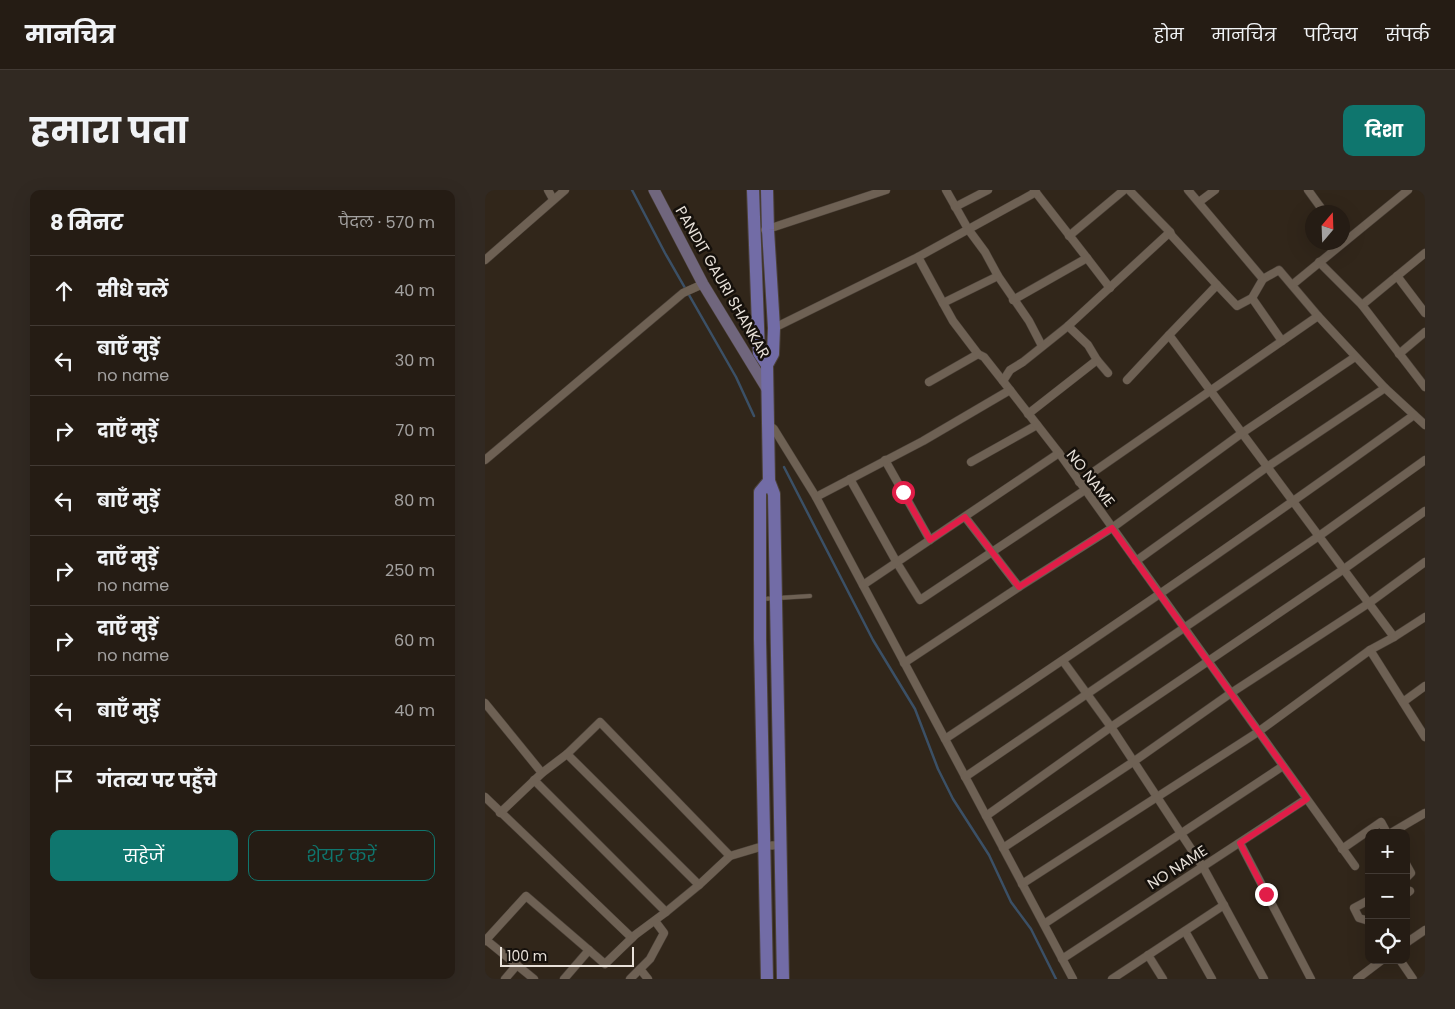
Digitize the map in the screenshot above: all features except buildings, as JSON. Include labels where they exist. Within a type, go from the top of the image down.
[{"type":"main road","points":[[753,190],[759,353],[767,365]]},
{"type":"main road","points":[[767,190],[774,328],[773,354],[767,365],[767,388],[769,482],[775,494],[783,979]]},
{"type":"main road","points":[[767,979],[763,846],[760,492],[769,482]]},
{"type":"main road","points":[[762,761],[778,762]]},
{"type":"street","points":[[548,190],[553,199]]},
{"type":"street","points":[[485,260],[565,190]]},
{"type":"street","name":"PANDIT GAURI SHANKAR","points":[[653,190],[703,284],[767,388]]},
{"type":"street","points":[[754,232],[768,230],[868,193],[886,190]]},
{"type":"street","points":[[946,190],[968,229],[985,252],[1013,300],[1029,321],[1042,346]]},
{"type":"street","points":[[955,207],[988,190]]},
{"type":"street","points":[[1069,236],[1125,190]]},
{"type":"street","points":[[1129,190],[1237,306],[1252,298],[1263,279],[1279,270],[1318,316],[1385,388],[1425,425]]},
{"type":"street","points":[[1189,190],[1263,279]]},
{"type":"street","points":[[1199,202],[1215,190]]},
{"type":"street","points":[[1308,190],[1319,205]]},
{"type":"street","points":[[1350,234],[1408,190]]},
{"type":"street","points":[[774,328],[918,257],[1035,191],[1110,288]]},
{"type":"street","points":[[1003,381],[1010,370],[1068,326],[1170,232]]},
{"type":"street","points":[[1292,285],[1332,250]]},
{"type":"street","points":[[1362,305],[1424,255]]},
{"type":"street","points":[[918,257],[953,321],[978,354],[984,357],[1059,453]]},
{"type":"street","points":[[1013,300],[1087,258]]},
{"type":"street","points":[[1319,262],[1362,305],[1425,387]]},
{"type":"street","points":[[943,303],[998,276]]},
{"type":"street","points":[[1397,276],[1425,313]]},
{"type":"street","points":[[485,460],[683,293],[703,284]]},
{"type":"street","points":[[1127,380],[1217,285]]},
{"type":"street","points":[[1252,298],[1282,341]]},
{"type":"street","points":[[1079,482],[1318,316]]},
{"type":"street","points":[[1068,326],[1088,345],[1108,373]]},
{"type":"street","points":[[1399,354],[1425,332]]},
{"type":"street","points":[[1169,335],[1394,636]]},
{"type":"street","points":[[929,382],[978,354]]},
{"type":"street","points":[[904,663],[1112,528],[1242,433],[1355,356]]},
{"type":"street","points":[[1028,414],[1097,360]]},
{"type":"street","points":[[1136,561],[1267,467],[1385,388]]},
{"type":"street","points":[[816,496],[923,441],[1009,390]]},
{"type":"street","points":[[945,739],[1063,661],[1293,502],[1414,415]]},
{"type":"street","points":[[769,424],[816,496],[1073,979]]},
{"type":"street","points":[[971,462],[1037,425]]},
{"type":"street","name":"NO NAME","points":[[863,585],[1059,453],[1355,866]]},
{"type":"street","points":[[885,460],[930,540]]},
{"type":"street","points":[[965,777],[1319,536],[1425,460]]},
{"type":"street","points":[[850,479],[920,600],[1085,490]]},
{"type":"street","points":[[986,816],[1111,727],[1344,569],[1425,511]]},
{"type":"street","points":[[965,517],[1019,587]]},
{"type":"street","points":[[1003,848],[1133,762],[1231,693],[1369,603],[1425,562]]},
{"type":"street","points":[[1023,884],[1258,732],[1370,650],[1425,616]]},
{"type":"street","points":[[1370,650],[1425,737]]},
{"type":"street","points":[[1063,661],[1111,727],[1203,867],[1265,979]]},
{"type":"street","points":[[1403,702],[1425,686]]},
{"type":"street","points":[[485,703],[542,773]]},
{"type":"street","points":[[500,813],[534,780],[567,754],[600,722],[729,856]]},
{"type":"street","points":[[567,754],[699,885]]},
{"type":"street","name":"NO NAME","points":[[1044,924],[1283,766]]},
{"type":"street","points":[[534,780],[666,912]]},
{"type":"street","points":[[485,797],[631,938]]},
{"type":"street","name":"NO NAME","points":[[1063,959],[1307,799]]},
{"type":"street","points":[[1396,829],[1425,813]]},
{"type":"street","points":[[1371,829],[1381,822],[1386,829]]},
{"type":"street","points":[[1342,849],[1365,833]]},
{"type":"street","points":[[1240,843],[1311,979]]},
{"type":"street","points":[[534,979],[485,940],[525,896],[605,964],[631,938],[699,885],[729,856],[763,846],[780,845]]},
{"type":"street","points":[[1365,902],[1354,908],[1359,918],[1365,920]]},
{"type":"street","points":[[1112,979],[1224,905]]},
{"type":"street","points":[[630,979],[650,958],[664,933],[655,921]]},
{"type":"street","points":[[1410,940],[1425,930]]},
{"type":"street","points":[[1185,931],[1212,979]]},
{"type":"street","points":[[564,979],[589,950]]},
{"type":"street","points":[[1149,955],[1163,979]]},
{"type":"street","points":[[1357,979],[1366,976],[1378,964]]},
{"type":"street","points":[[1403,964],[1413,979]]},
{"type":"street","points":[[505,979],[517,965]]},
{"type":"street","points":[[640,969],[648,979]]},
{"type":"lane","points":[[760,599],[810,596]]},
{"type":"waterway","points":[[632,190],[665,253],[736,377],[754,416]]},
{"type":"waterway","points":[[784,467],[873,640],[915,709],[938,769],[953,799],[989,855],[1011,902],[1031,929],[1056,979]]},
{"type":"route","points":[[903,492],[930,540],[965,517],[1019,587],[1112,528],[1307,799],[1240,843],[1266,894]]}]
